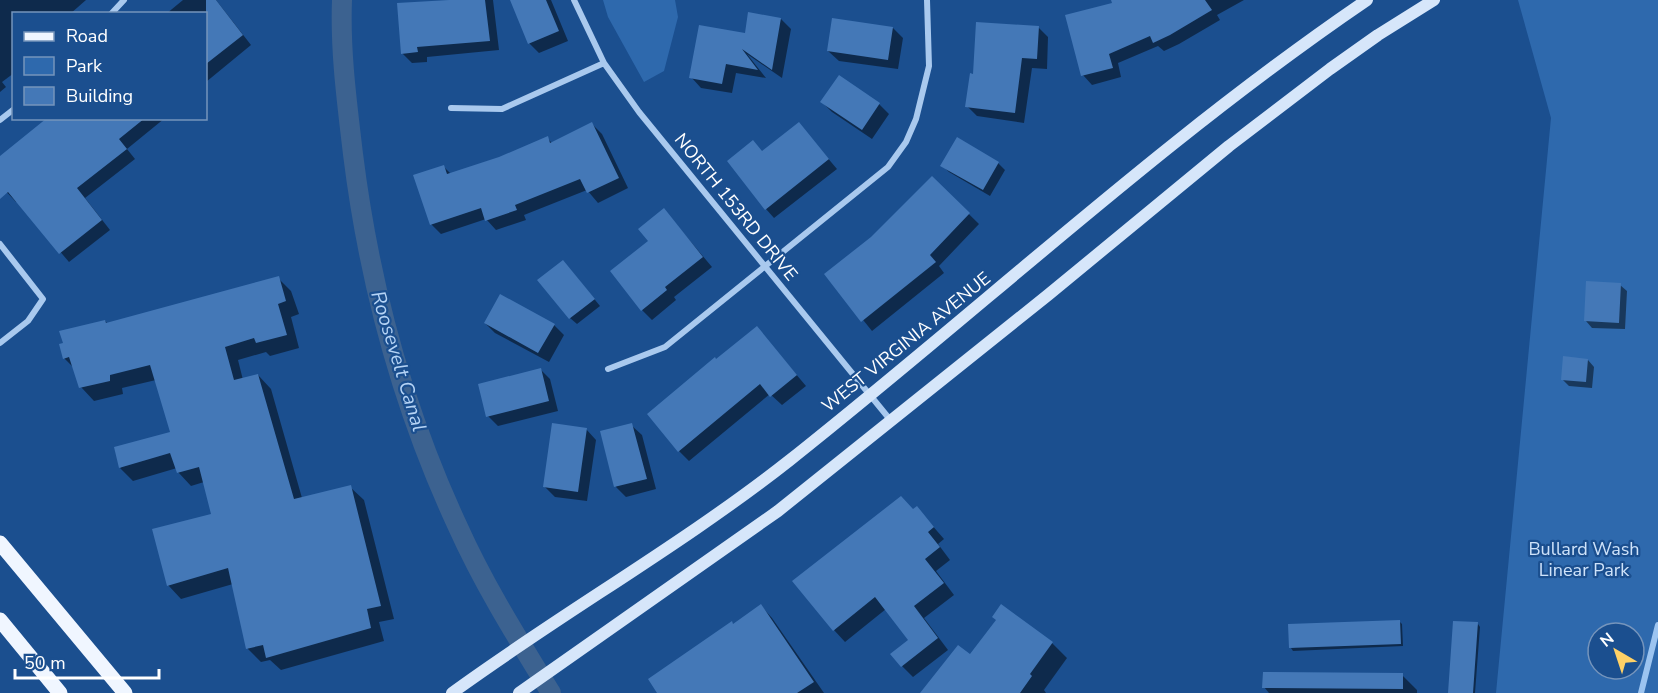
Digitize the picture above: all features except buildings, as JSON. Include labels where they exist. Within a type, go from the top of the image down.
[{"type":"main road","name":"WEST VIRGINIA AVENUE","points":[[453,693],[493,663],[680,541],[735,502],[870,395],[1209,115],[1367,0]]},
{"type":"main road","points":[[519,693],[746,535],[892,422],[1229,146],[1330,69],[1434,0]]},
{"type":"main road","points":[[0,543],[125,693]]},
{"type":"main road","points":[[0,620],[60,693]]},
{"type":"street","points":[[113,12],[124,0]]},
{"type":"street","name":"NORTH 153RD DRIVE","points":[[574,0],[604,63],[639,112],[892,422]]},
{"type":"street","points":[[608,369],[665,347],[888,167],[906,142],[916,119],[929,66],[927,0]]},
{"type":"street","points":[[451,108],[502,109],[604,63]]},
{"type":"street","points":[[0,120],[12,111]]},
{"type":"street","points":[[0,244],[43,299],[28,321],[0,343]]},
{"type":"green space","points":[[603,0],[675,0],[678,17],[664,71],[644,82],[608,17]]},
{"type":"green space","name":"Bullard Wash Linear Park","points":[[1518,0],[1658,0],[1658,693],[1496,693],[1551,118]]},
{"type":"waterway","name":"Roosevelt Canal","points":[[342,0],[344,77],[353,154],[368,250],[391,345],[421,437],[468,549],[502,612],[551,693]]},
{"type":"waterway","points":[[1641,693],[1658,625]]}]
